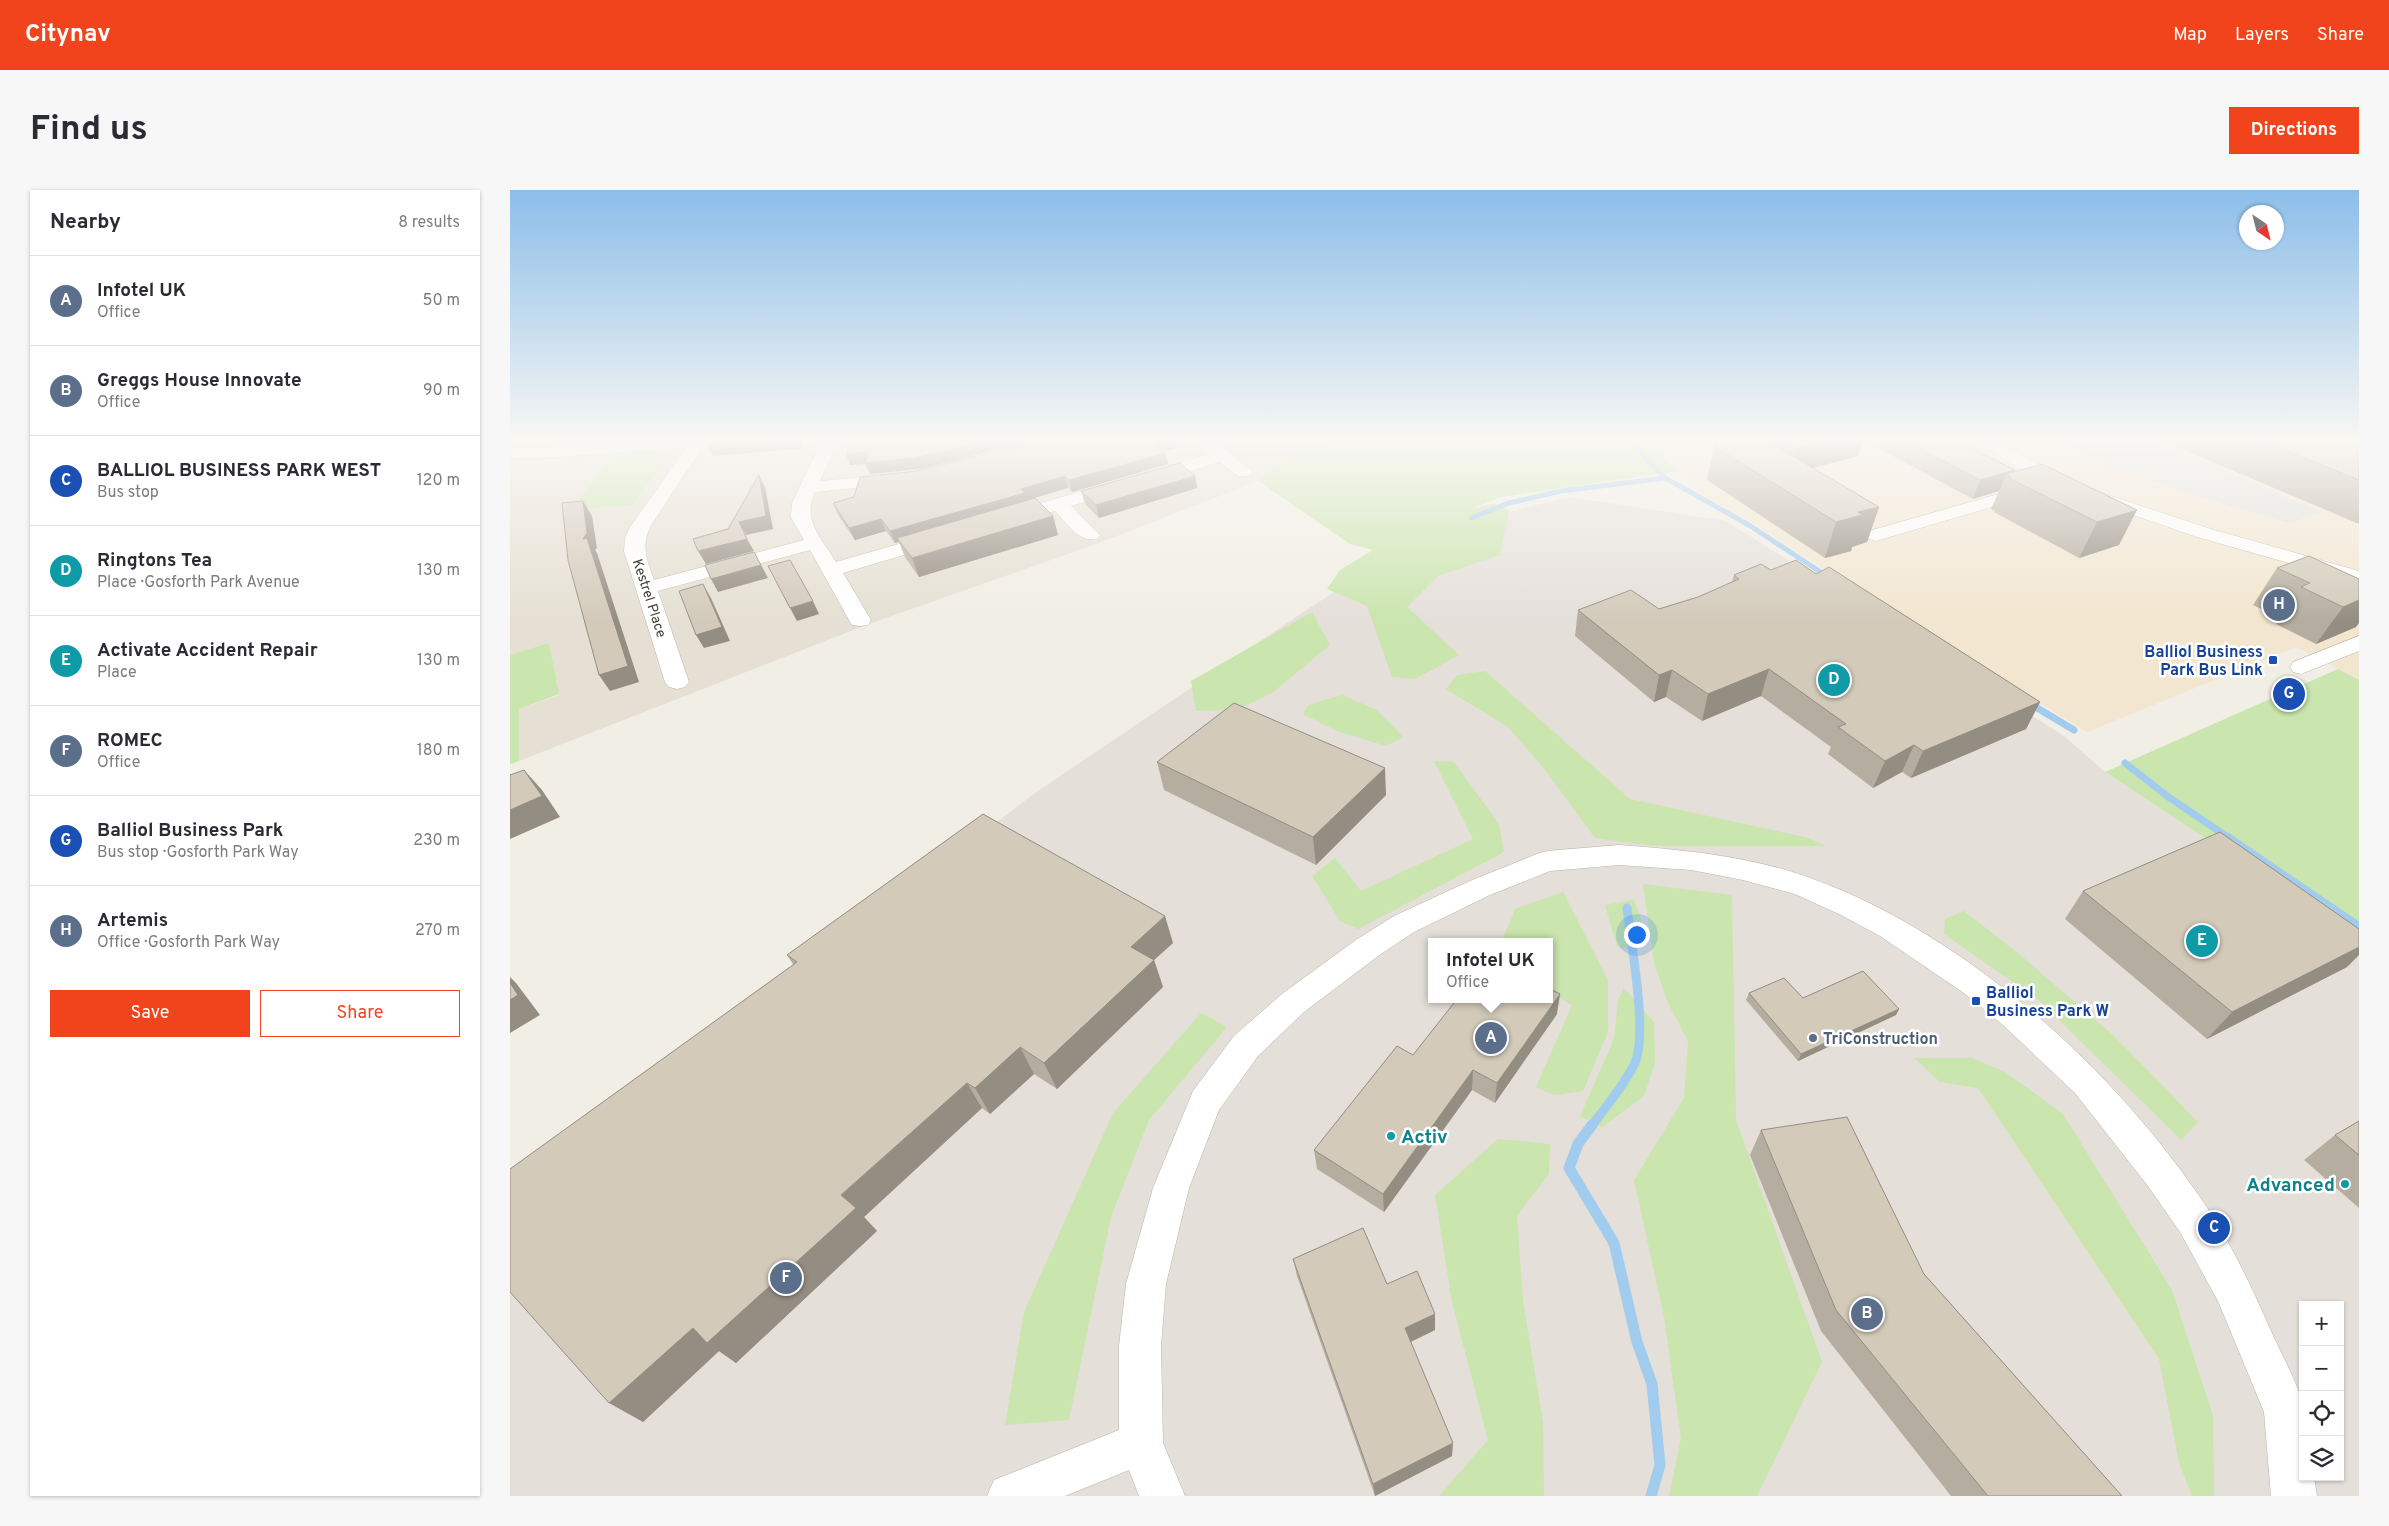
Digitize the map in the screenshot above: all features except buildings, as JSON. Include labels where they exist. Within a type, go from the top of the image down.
[{"type":"street","name":"Kestrel Place","points":[[659,499],[637,532],[634,550],[677,682]]},
{"type":"street","points":[[803,499],[800,517],[860,620]]},
{"type":"street","points":[[992,523],[1076,499]]},
{"type":"street","points":[[1876,535],[1998,499]]},
{"type":"street","points":[[2103,499],[2204,533],[2359,577]]},
{"type":"street","points":[[1059,504],[1090,535]]},
{"type":"street","points":[[831,570],[954,534]]},
{"type":"street","points":[[646,588],[814,542]]},
{"type":"street","points":[[2301,667],[2359,643]]},
{"type":"street","points":[[1162,1496],[1141,1443],[1140,1346],[1146,1284],[1171,1188],[1205,1102],[1246,1046],[1293,1003],[1367,948],[1404,924],[1480,888],[1547,861],[1620,855],[1691,860],[1743,870],[1803,886],[1850,907],[1891,928],[1974,984],[2014,1016],[2088,1083],[2166,1181],[2193,1219],[2232,1287],[2285,1412],[2294,1496]]},
{"type":"street","points":[[1010,1496],[1141,1443]]},
{"type":"shaded area","points":[[510,499],[1212,499],[1099,543],[866,625],[519,761],[519,709],[559,695],[549,644],[510,655]]},
{"type":"shaded area","points":[[1562,499],[1583,499],[1726,521],[2064,736],[2105,772],[2359,940],[2359,1496],[510,1496],[510,1191],[1035,793],[1394,553],[1520,509]]},
{"type":"shaded area","points":[[1710,499],[2359,499],[2359,680],[2296,647],[2087,732],[1751,522]]},
{"type":"shaded area","points":[[2207,499],[2292,499],[2322,512],[2290,523]]},
{"type":"green space","points":[[580,499],[637,499],[633,505],[571,510]]},
{"type":"green space","points":[[1284,499],[1495,499],[1474,508],[1494,504],[1509,510],[1500,555],[1438,576],[1407,607],[1459,655],[1415,679],[1392,677],[1367,606],[1327,589],[1340,570],[1373,550],[1350,544]]},
{"type":"green space","points":[[1312,612],[1330,645],[1272,693],[1236,710],[1196,711],[1191,681]]},
{"type":"green space","points":[[549,643],[559,694],[519,709],[519,761],[510,764],[510,655]]},
{"type":"green space","points":[[2338,669],[2359,680],[2359,940],[2105,772]]},
{"type":"green space","points":[[1485,671],[1630,799],[1809,838],[1825,846],[1654,846],[1595,838],[1546,771],[1508,727],[1446,689],[1457,675]]},
{"type":"green space","points":[[1342,695],[1377,710],[1403,737],[1386,746],[1337,731],[1303,714],[1308,705]]},
{"type":"green space","points":[[1434,761],[1454,762],[1499,824],[1504,852],[1358,929],[1340,921],[1312,876],[1335,858],[1361,891],[1473,839]]},
{"type":"green space","points":[[1643,884],[1732,895],[1736,1120],[1822,1362],[1757,1496],[1669,1496],[1681,1438],[1664,1317],[1634,1180],[1684,1098],[1688,1041],[1668,1003],[1654,963]]},
{"type":"green space","points":[[1563,892],[1608,980],[1608,1032],[1583,1091],[1554,1095],[1536,1087],[1572,1005],[1553,994],[1553,938],[1503,938],[1515,909]]},
{"type":"green space","points":[[1634,900],[1644,928],[1637,952],[1617,946],[1605,905]]},
{"type":"green space","points":[[1964,911],[2019,954],[2114,1036],[2198,1122],[2181,1140],[2040,1001],[1944,934],[1945,919]]},
{"type":"green space","points":[[1624,988],[1654,1022],[1655,1063],[1644,1096],[1602,1127],[1580,1116],[1614,1039],[1618,1000]]},
{"type":"green space","points":[[1201,1013],[1227,1027],[1149,1120],[1111,1217],[1069,1420],[1005,1425],[1024,1312],[1113,1113]]},
{"type":"green space","points":[[1914,1058],[1972,1058],[2005,1072],[2063,1114],[2172,1290],[2213,1416],[2214,1496],[2192,1496],[2179,1463],[2159,1359],[1978,1088],[1940,1082]]},
{"type":"green space","points":[[1498,1139],[1550,1144],[1549,1174],[1517,1216],[1523,1301],[1543,1422],[1544,1496],[1439,1496],[1488,1440],[1452,1302],[1435,1195]]},
{"type":"waterway","points":[[1471,518],[1509,503],[1527,499]]},
{"type":"waterway","points":[[1702,499],[1749,525],[1828,577]]},
{"type":"waterway","points":[[2029,703],[2074,730]]},
{"type":"waterway","points":[[2125,763],[2167,796],[2229,838]]},
{"type":"waterway","points":[[2227,837],[2359,927]]},
{"type":"waterway","points":[[1591,1127],[1633,1068],[1639,1046],[1639,1007],[1627,908]]},
{"type":"waterway","points":[[1592,1125],[1578,1144],[1569,1168],[1614,1243],[1637,1342],[1652,1384],[1660,1465],[1651,1496]]},
{"type":"place","name":"Artemis","points":[[2279,605]]},
{"type":"place","name":"Balliol Business Park Bus Link","points":[[2273,660]]},
{"type":"place","name":"Ringtons Tea","points":[[1834,680]]},
{"type":"place","name":"Balliol Business Park","points":[[2289,694]]},
{"type":"place","name":"Activate Accident Repair","points":[[2202,941]]},
{"type":"place","name":"Balliol Business Park W","points":[[1976,1001]]},
{"type":"place","name":"Infotel UK","points":[[1491,1038]]},
{"type":"place","name":"TriConstruction","points":[[1813,1038]]},
{"type":"place","name":"Activ","points":[[1391,1136]]},
{"type":"place","name":"Advanced","points":[[2345,1184]]},
{"type":"place","name":"BALLIOL BUSINESS PARK WEST","points":[[2214,1228]]},
{"type":"place","name":"ROMEC","points":[[786,1278]]},
{"type":"place","name":"Greggs House Innovate","points":[[1867,1314]]}]
